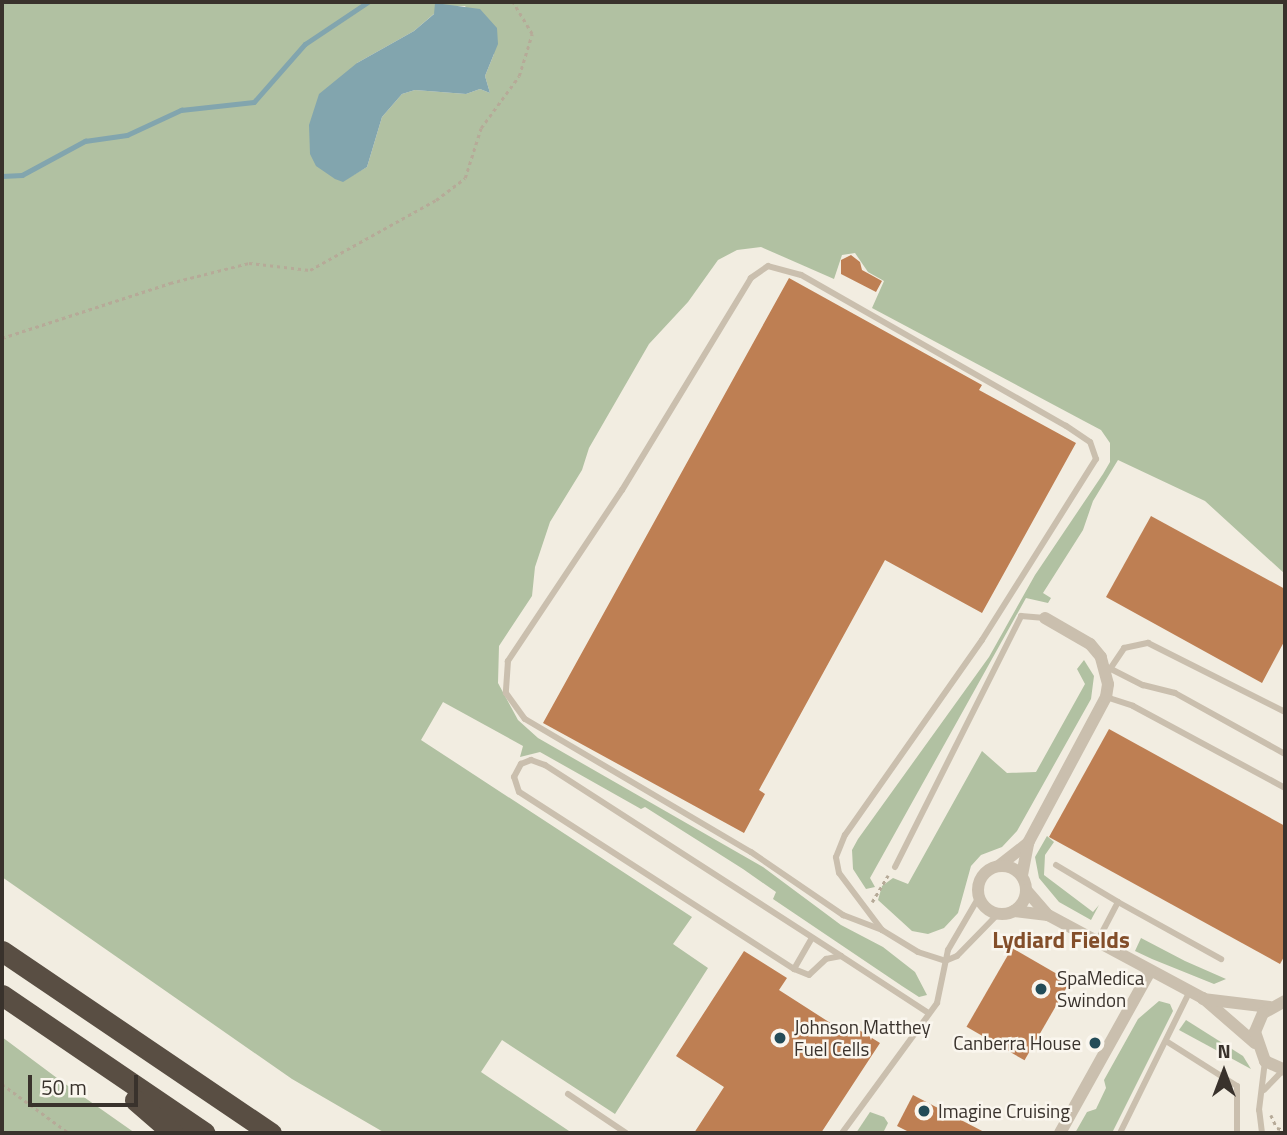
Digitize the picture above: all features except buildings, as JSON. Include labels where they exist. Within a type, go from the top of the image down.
[{"type":"highway","points":[[2,951],[271,1133]]},
{"type":"highway","points":[[2,995],[205,1133]]},
{"type":"highway","points":[[77,1047],[173,1133]]},
{"type":"highway","points":[[210,1093],[289,1133]]},
{"type":"street","points":[[1045,618],[1090,645],[1108,671],[1106,697],[1028,843],[1022,875],[1026,890],[1048,915],[1203,999],[1255,1043],[1265,1061],[1284,1070]]},
{"type":"street","points":[[1028,843],[981,877],[979,897],[984,906],[998,914],[1014,911],[1048,915]]},
{"type":"street","points":[[1000,865],[1022,875]]},
{"type":"street","points":[[1014,911],[1026,890]]},
{"type":"street","points":[[1060,1133],[1150,971]]},
{"type":"street","points":[[1203,999],[1270,1007]]},
{"type":"street","points":[[1255,1043],[1257,1022],[1270,1007],[1285,1001]]},
{"type":"lane","points":[[882,930],[839,873],[836,857],[845,835],[982,640],[1096,459],[1090,442],[1066,426],[802,275],[768,266],[751,278],[622,490],[508,661],[506,693],[525,719],[751,852],[843,915],[882,930],[908,947],[945,961]]},
{"type":"lane","points":[[895,867],[1021,617],[1045,618]]},
{"type":"lane","points":[[1285,712],[1148,643],[1124,648],[1108,671],[1143,685],[1175,693],[1285,754]]},
{"type":"lane","points":[[1106,697],[1133,706],[1285,788]]},
{"type":"lane","points":[[841,956],[826,959],[808,975],[794,969],[519,792],[513,782],[516,772],[531,760],[545,765],[812,939],[841,956],[927,1012]]},
{"type":"lane","points":[[1056,865],[1221,959]]},
{"type":"lane","points":[[842,1133],[860,1104],[889,1073],[943,989],[945,961],[979,897]]},
{"type":"lane","points":[[1097,942],[1118,902]]},
{"type":"lane","points":[[945,961],[966,949],[998,914]]},
{"type":"lane","points":[[794,969],[812,939]]},
{"type":"lane","points":[[1120,1133],[1190,991]]},
{"type":"lane","points":[[1166,1041],[1237,1086],[1237,1133]]},
{"type":"lane","points":[[1262,1133],[1259,1110],[1264,1090],[1265,1061]]},
{"type":"lane","points":[[1264,1090],[1284,1070]]},
{"type":"lane","points":[[568,1094],[626,1133]]},
{"type":"path","points":[[2,338],[170,283],[249,263],[310,270],[436,200],[464,178],[481,128],[519,76],[532,34],[513,2]]},
{"type":"path","points":[[868,908],[895,867]]},
{"type":"path","points":[[2,1084],[69,1133]]},
{"type":"path","points":[[1271,1107],[1274,1124],[1285,1130]]},
{"type":"green space","points":[[2,2],[1285,2],[1285,574],[1205,501],[1118,460],[1093,501],[1083,530],[1043,593],[1051,598],[1048,603],[1026,598],[870,878],[875,887],[866,889],[853,869],[852,850],[858,839],[989,657],[1035,575],[1110,462],[1110,443],[1101,430],[872,308],[884,281],[868,272],[855,253],[842,255],[834,279],[761,247],[737,250],[718,260],[688,302],[649,344],[589,448],[582,470],[550,522],[535,567],[532,596],[499,646],[498,683],[518,720],[538,738],[763,867],[841,925],[883,947],[915,972],[927,995],[919,997],[902,986],[773,899],[776,892],[743,869],[645,807],[641,809],[540,752],[520,757],[523,746],[443,702],[421,740],[692,917],[673,944],[708,968],[615,1114],[502,1040],[481,1072],[572,1133],[385,1133],[292,1079],[2,877]],"holes":[[[443,6],[465,6],[494,54],[485,76],[490,93],[480,89],[466,94],[415,90],[402,94],[382,117],[367,167],[343,181],[357,63],[414,31]]]},
{"type":"green space","points":[[1084,660],[1094,676],[1091,699],[1017,831],[1002,847],[981,855],[971,866],[958,913],[944,928],[928,934],[912,931],[878,900],[882,886],[893,878],[908,884],[982,751],[1007,773],[1036,772],[1085,684],[1077,669]]},
{"type":"green space","points":[[1047,836],[1054,842],[1045,855],[1044,875],[1093,912],[1099,905],[1091,920],[1059,902],[1039,878],[1035,857]]},
{"type":"green space","points":[[1141,938],[1226,979],[1214,984],[1135,951]]},
{"type":"green space","points":[[1159,1001],[1170,1004],[1173,1011],[1112,1133],[1075,1133],[1087,1112],[1096,1109],[1106,1088],[1104,1080],[1138,1019]]},
{"type":"green space","points":[[1186,1020],[1243,1056],[1251,1069],[1179,1030]]},
{"type":"green space","points":[[2,1037],[61,1081],[135,1133],[2,1133]]},
{"type":"green space","points":[[870,1112],[884,1117],[888,1123],[883,1133],[856,1133]]},
{"type":"water","points":[[435,3],[480,9],[497,28],[498,44],[485,76],[490,93],[480,89],[466,94],[415,90],[402,94],[382,117],[367,167],[343,182],[335,179],[316,166],[310,154],[309,125],[319,94],[357,63],[414,31],[434,14]]},
{"type":"waterway","points":[[2,176],[22,175],[85,141],[127,135],[181,110],[254,102],[305,44],[368,2]]},
{"type":"place","name":"SpaMedica Swindon","points":[[1041,989]]},
{"type":"place","name":"Johnson Matthey Fuel Cells","points":[[780,1038]]},
{"type":"place","name":"Canberra House","points":[[1095,1043]]},
{"type":"place","name":"Imagine Cruising","points":[[924,1111]]},
{"type":"district","name":"Lydiard Fields","points":[[1061,940]]}]
